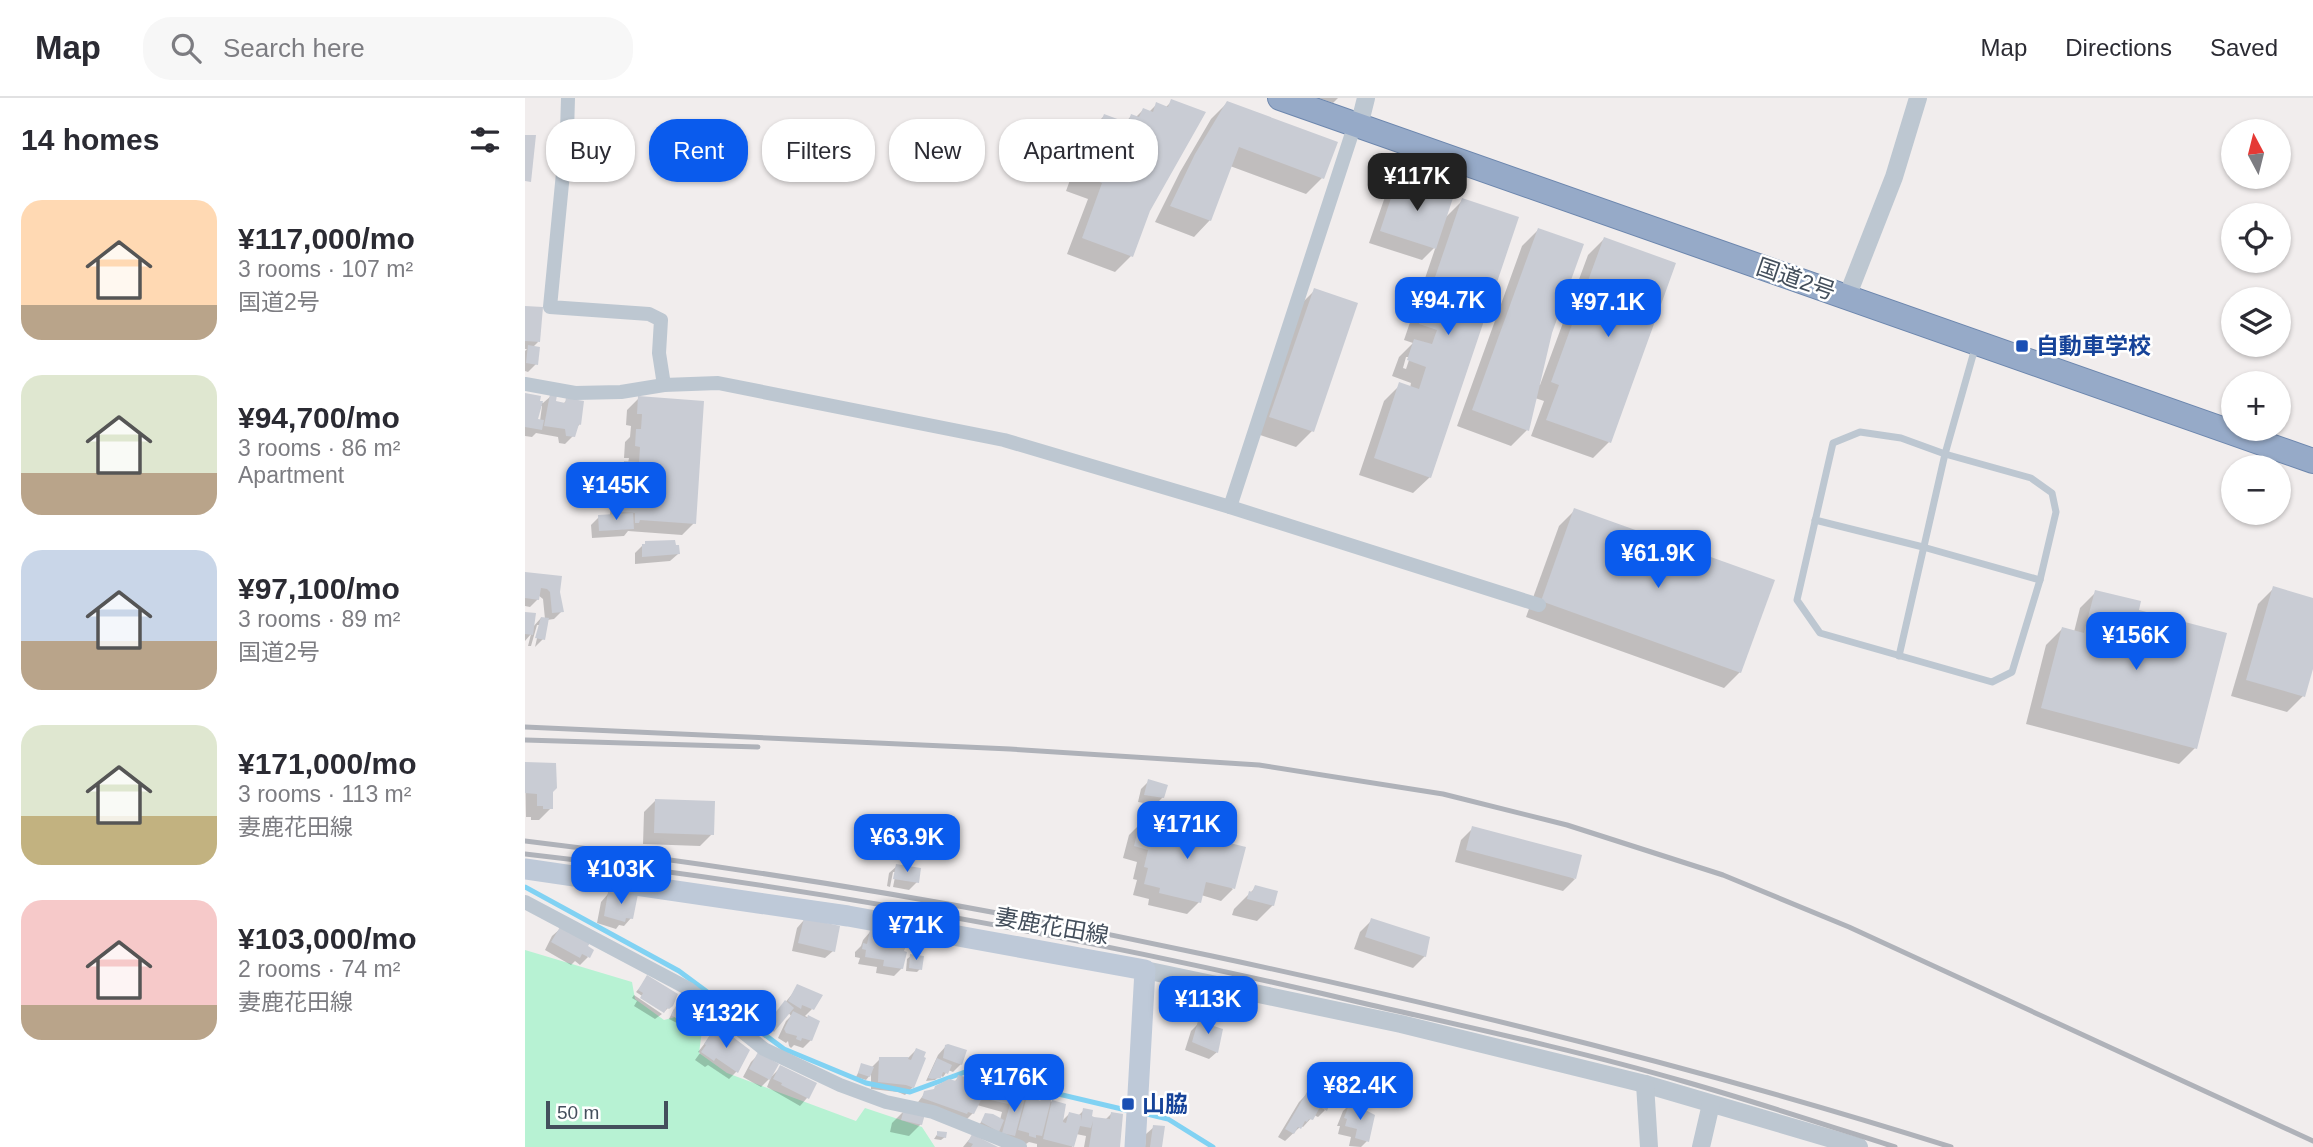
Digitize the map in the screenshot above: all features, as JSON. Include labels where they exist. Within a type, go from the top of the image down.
[{"type":"highway","name":"国道2号","points":[[1280,98],[2313,461]]},
{"type":"main road","name":"妻鹿花田線","points":[[525,869],[848,916],[1145,970]]},
{"type":"main road","points":[[1135,1147],[1145,970]]},
{"type":"street","points":[[568,98],[550,307],[649,314],[661,320],[659,353],[664,386]]},
{"type":"street","points":[[1230,507],[1366,98]]},
{"type":"street","points":[[1847,297],[1894,177],[1918,98]]},
{"type":"street","points":[[525,384],[575,393],[621,392],[718,383],[1004,440],[1230,507],[1539,605]]},
{"type":"street","points":[[525,902],[689,989],[764,1049],[840,1085],[886,1102],[933,1112],[1020,1147]]},
{"type":"street","points":[[1145,970],[1401,1024],[1644,1084],[1859,1147]]},
{"type":"street","points":[[1644,1084],[1649,1147]]},
{"type":"street","points":[[1701,1147],[1711,1104]]},
{"type":"lane","points":[[1899,656],[1945,454],[1977,344]]},
{"type":"lane","points":[[1860,432],[1901,438],[1945,454],[2031,478],[2052,493],[2056,512],[2040,580],[2012,672],[1992,682],[1820,633],[1797,600],[1815,520],[1833,443],[1860,432]]},
{"type":"lane","points":[[1815,520],[2040,580]]},
{"type":"green space","points":[[525,950],[632,982],[635,999],[664,1020],[679,1016],[702,1031],[699,1053],[727,1073],[856,1121],[865,1108],[922,1127],[935,1147],[525,1147]]},
{"type":"building","points":[[1171,99],[1206,112],[1150,211],[1133,257],[1082,238],[1102,183],[1099,182],[1158,182],[1158,119],[1129,119],[1131,114],[1139,117],[1143,108],[1153,112],[1156,102],[1168,107]]},
{"type":"building","points":[[1227,101],[1338,142],[1324,179],[1239,147],[1211,221],[1170,206],[1195,154]]},
{"type":"building","points":[[1104,114],[1117,119],[1102,119]]},
{"type":"building","points":[[525,135],[536,135],[531,182],[525,181]]},
{"type":"building","points":[[1398,177],[1454,195],[1436,249],[1380,231]]},
{"type":"building","points":[[1462,198],[1519,217],[1431,478],[1374,458],[1399,382],[1419,389],[1426,367],[1407,360],[1414,339],[1432,344],[1437,330],[1419,324]]},
{"type":"building","points":[[1538,228],[1584,244],[1552,333],[1529,431],[1472,410]]},
{"type":"building","points":[[1604,237],[1676,263],[1611,443],[1546,420],[1559,385],[1551,382]]},
{"type":"building","points":[[1314,288],[1358,303],[1314,432],[1269,417]]},
{"type":"building","points":[[525,306],[543,307],[540,342],[525,341]]},
{"type":"building","points":[[528,345],[540,347],[538,365],[526,363]]},
{"type":"building","points":[[525,393],[541,396],[540,401],[543,401],[538,419],[544,420],[542,430],[525,427]]},
{"type":"building","points":[[550,394],[557,395],[556,401],[565,403],[566,398],[584,401],[581,425],[579,424],[575,437],[566,436],[565,429],[544,426]]},
{"type":"building","points":[[638,396],[704,401],[696,524],[640,520],[635,523],[635,513],[638,513],[621,512],[624,461],[639,462],[640,447],[635,446],[636,429],[641,429],[642,414],[637,414]]},
{"type":"building","points":[[1574,508],[1775,580],[1741,673],[1541,601]]},
{"type":"building","points":[[633,513],[634,529],[599,531],[598,515]]},
{"type":"building","points":[[675,540],[680,554],[642,557],[642,544],[645,544],[645,541]]},
{"type":"building","points":[[525,572],[562,576],[560,592],[564,612],[552,613],[550,592],[547,589],[541,588],[539,600],[525,598]]},
{"type":"building","points":[[2273,586],[2313,598],[2313,669],[2305,697],[2246,680]]},
{"type":"building","points":[[2095,590],[2141,601],[2139,610],[2227,633],[2197,749],[2041,708],[2062,627],[2084,633]]},
{"type":"building","points":[[525,612],[536,613],[533,635],[525,634]]},
{"type":"building","points":[[541,617],[549,618],[545,640],[535,638]]},
{"type":"building","points":[[525,762],[556,763],[557,788],[553,792],[553,809],[537,806],[537,794],[525,793]]},
{"type":"building","points":[[1148,779],[1168,785],[1164,798],[1144,795]]},
{"type":"building","points":[[655,799],[715,801],[714,835],[654,833]]},
{"type":"building","points":[[1140,821],[1246,847],[1235,889],[1206,882],[1201,903],[1159,893],[1160,888],[1144,884],[1148,868],[1144,867],[1148,850],[1134,846]]},
{"type":"building","points":[[1472,826],[1582,855],[1576,879],[1466,850]]},
{"type":"building","points":[[896,864],[921,868],[919,883],[893,879]]},
{"type":"building","points":[[1255,885],[1278,891],[1274,906],[1247,899],[1249,891],[1252,892]]},
{"type":"building","points":[[608,892],[638,894],[633,919],[626,918],[625,922],[604,916]]},
{"type":"building","points":[[804,918],[840,926],[835,952],[798,943]]},
{"type":"building","points":[[1371,918],[1430,937],[1426,957],[1365,937]]},
{"type":"building","points":[[560,927],[590,943],[588,946],[594,950],[590,958],[582,954],[580,958],[551,942]]},
{"type":"building","points":[[870,930],[909,937],[904,951],[907,952],[903,969],[883,966],[884,960],[865,957],[863,943],[867,944]]},
{"type":"building","points":[[910,954],[924,956],[922,970],[909,968]]},
{"type":"building","points":[[647,975],[678,994],[673,1006],[667,1008],[664,1013],[640,998],[643,993],[638,990]]},
{"type":"building","points":[[797,984],[823,995],[814,1010],[802,1005],[801,1009],[788,1001]]},
{"type":"building","points":[[756,994],[772,1005],[761,1020],[745,1008]]},
{"type":"building","points":[[785,1000],[794,1008],[774,1032],[766,1025]]},
{"type":"building","points":[[677,1004],[688,1010],[681,1021],[671,1015]]},
{"type":"building","points":[[793,1011],[820,1021],[812,1041],[802,1038],[801,1041],[796,1039],[797,1036],[786,1033],[784,1029]]},
{"type":"building","points":[[1198,1021],[1223,1029],[1218,1053],[1192,1042]]},
{"type":"building","points":[[715,1027],[723,1033],[725,1031],[750,1050],[738,1073],[716,1058],[714,1061],[701,1052]]},
{"type":"building","points":[[945,1045],[967,1050],[962,1065],[943,1058]]},
{"type":"building","points":[[916,1048],[926,1052],[926,1058],[914,1088],[878,1082],[879,1057],[909,1057],[911,1060]]},
{"type":"building","points":[[758,1052],[779,1064],[770,1080],[749,1069]]},
{"type":"building","points":[[937,1058],[952,1065],[948,1074],[943,1072],[941,1078],[928,1078]]},
{"type":"building","points":[[861,1063],[874,1067],[870,1077],[858,1073]]},
{"type":"building","points":[[780,1065],[817,1083],[809,1099],[773,1079]]},
{"type":"building","points":[[958,1075],[1013,1090],[1008,1104],[982,1098],[974,1114],[967,1114],[922,1098],[924,1091],[934,1089],[949,1079],[956,1081]]},
{"type":"building","points":[[1014,1090],[1024,1093],[1025,1098],[1015,1136],[1002,1133]]},
{"type":"building","points":[[1307,1092],[1322,1098],[1321,1101],[1329,1106],[1327,1111],[1320,1107],[1313,1120],[1305,1121],[1301,1129],[1298,1127],[1294,1134],[1285,1129]]},
{"type":"building","points":[[1027,1096],[1041,1101],[1041,1097],[1051,1100],[1042,1136],[1036,1135],[1036,1138],[1018,1130]]},
{"type":"building","points":[[1052,1100],[1066,1104],[1063,1122],[1066,1123],[1069,1112],[1081,1115],[1081,1121],[1083,1108],[1093,1110],[1094,1117],[1110,1119],[1111,1112],[1123,1114],[1120,1147],[1089,1147],[1093,1121],[1091,1128],[1080,1126],[1074,1147],[1043,1139]]},
{"type":"building","points":[[1350,1102],[1375,1115],[1369,1142],[1355,1138],[1357,1129],[1345,1126],[1347,1119],[1344,1118]]},
{"type":"building","points":[[904,1109],[925,1114],[922,1125],[901,1120]]},
{"type":"building","points":[[985,1113],[1004,1120],[999,1132],[981,1122]]},
{"type":"building","points":[[1153,1125],[1165,1126],[1162,1147],[1150,1147]]},
{"type":"building","points":[[937,1131],[947,1132],[946,1138],[937,1136]]},
{"type":"building","points":[[972,1134],[998,1147],[971,1147],[973,1144],[968,1142]]},
{"type":"waterway","points":[[525,887],[679,971],[784,1049],[866,1083],[910,1092],[965,1072],[1126,1110]]},
{"type":"waterway","points":[[1147,1114],[1168,1119],[1213,1147]]},
{"type":"railway","points":[[525,727],[1010,749],[1259,765],[1443,794],[1567,825],[1723,875],[1849,927],[2313,1141]]},
{"type":"railway","points":[[525,740],[758,747]]},
{"type":"railway","points":[[525,841],[870,891],[1041,921],[1212,956],[1584,1042],[1768,1092],[1951,1147]]},
{"type":"railway","points":[[525,854],[844,898],[1161,958],[1608,1061],[1686,1082],[1895,1147]]},
{"type":"place","name":"自動車学校","points":[[2022,346]]},
{"type":"place","name":"山脇","points":[[1128,1104]]}]
